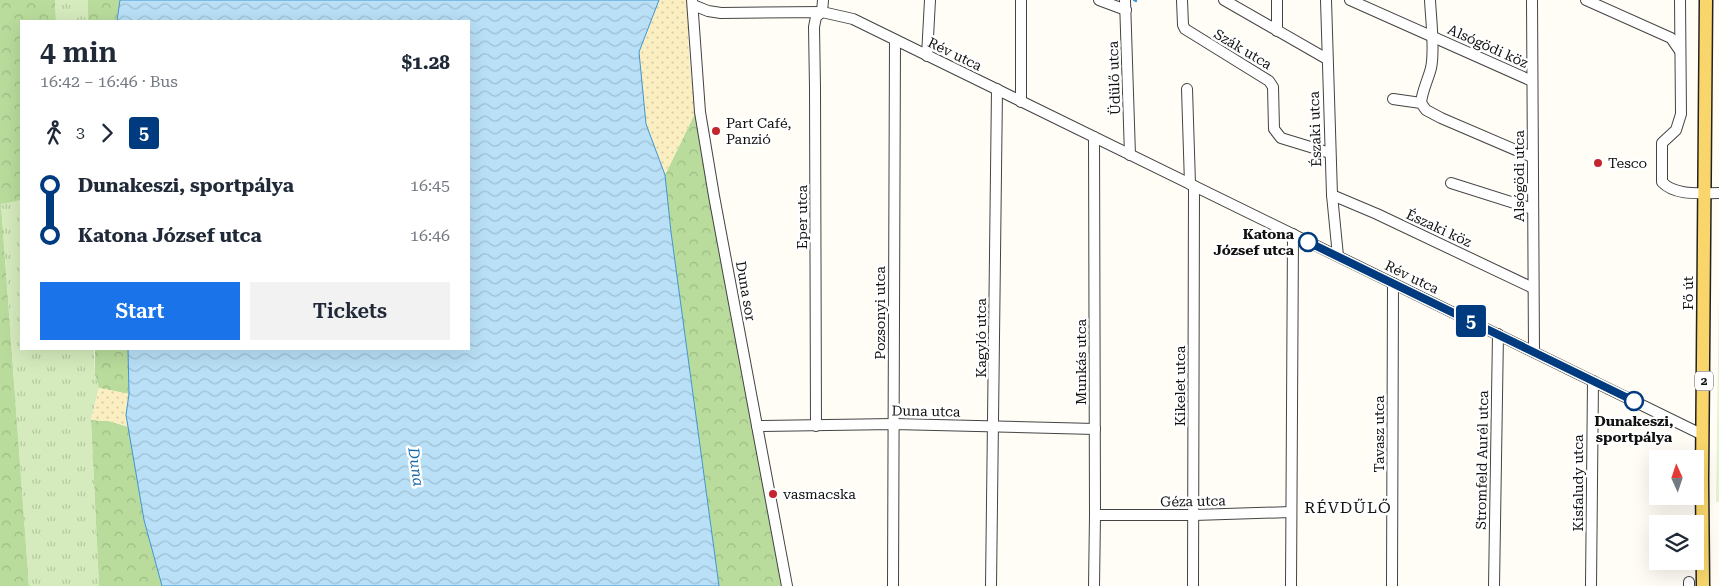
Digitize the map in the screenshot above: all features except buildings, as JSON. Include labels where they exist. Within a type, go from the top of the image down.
[{"type":"main road","name":"Fő út","points":[[1703,586],[1706,0]]},
{"type":"street","name":"Eper utca","points":[[816,426],[814,34],[816,17],[822,12],[823,0]]},
{"type":"street","points":[[927,56],[930,0]]},
{"type":"street","points":[[1021,0],[1022,102]]},
{"type":"street","points":[[1099,0],[1126,5]]},
{"type":"street","name":"Szák utca","points":[[1182,0],[1183,25],[1185,29],[1269,81],[1273,87],[1274,129],[1280,138],[1330,153]]},
{"type":"street","points":[[1224,0],[1326,59]]},
{"type":"street","points":[[1277,0],[1277,31]]},
{"type":"street","name":"Északi utca","points":[[1326,0],[1326,59],[1330,153],[1338,256]]},
{"type":"street","name":"Alsógödi köz","points":[[1350,0],[1532,81]]},
{"type":"street","points":[[1430,0],[1431,67],[1422,93],[1421,103],[1426,110],[1441,118],[1532,156]]},
{"type":"street","name":"Alsógödi utca","points":[[1532,0],[1534,352]]},
{"type":"street","points":[[1586,0],[1671,38],[1680,52]]},
{"type":"street","points":[[1680,0],[1681,114],[1676,130],[1662,143],[1662,182],[1668,188],[1679,191],[1719,193]]},
{"type":"street","name":"Rév utca","points":[[693,3],[708,11],[721,13],[822,12],[853,19],[1703,435]]},
{"type":"street","name":"Duna sor","points":[[693,3],[700,112],[787,586]]},
{"type":"street","name":"Üdülő utca","points":[[1126,5],[1130,155]]},
{"type":"street","name":"Pozsonyi utca","points":[[893,586],[895,40]]},
{"type":"street","points":[[1187,89],[1192,185]]},
{"type":"street","name":"Kagyló utca","points":[[991,586],[997,90]]},
{"type":"street","points":[[1393,99],[1421,103]]},
{"type":"street","name":"Munkás utca","points":[[1094,137],[1094,586]]},
{"type":"street","points":[[1451,183],[1533,209]]},
{"type":"street","name":"Kikelet utca","points":[[1192,185],[1193,586]]},
{"type":"street","name":"Északi köz","points":[[1332,195],[1377,214],[1533,288]]},
{"type":"street","points":[[1291,586],[1293,234]]},
{"type":"street","name":"Tavasz utca","points":[[1392,586],[1393,283]]},
{"type":"street","name":"Stromfeld Aurél utca","points":[[1494,586],[1498,334]]},
{"type":"street","name":"Kisfaludy utca","points":[[1591,586],[1593,381]]},
{"type":"street","name":"Duna utca","points":[[757,426],[894,424],[1095,429]]},
{"type":"street","name":"Géza utca","points":[[1095,515],[1194,515],[1292,512]]},
{"type":"green space","points":[[0,0],[55,0],[56,20],[20,20],[20,200],[1,204],[29,586],[0,586]]},
{"type":"green space","points":[[55,0],[88,0],[88,20],[56,20]]},
{"type":"green space","points":[[88,0],[120,0],[117,20],[88,20]]},
{"type":"green space","points":[[695,113],[790,586],[719,586],[665,175]]},
{"type":"green space","points":[[20,200],[20,350],[94,350],[95,375],[99,388],[91,420],[99,586],[29,586],[1,203]]},
{"type":"green space","points":[[1719,289],[1719,502],[1716,502]]},
{"type":"green space","points":[[95,350],[128,350],[129,394],[99,388],[95,375]]},
{"type":"green space","points":[[91,420],[109,421],[129,427],[144,520],[162,586],[99,586]]},
{"type":"sand","points":[[659,0],[687,0],[689,54],[695,113],[665,175],[646,124],[638,52]]},
{"type":"sand","points":[[99,388],[129,394],[126,414],[129,427],[109,421],[91,420]]},
{"type":"water","name":"Duna","points":[[120,0],[659,0],[639,52],[646,124],[665,175],[719,586],[162,586],[144,520],[126,415],[129,394],[128,350],[470,350],[470,20],[117,20]]},
{"type":"bus line","name":"5","points":[[1308,242],[1634,401]]},
{"type":"place","name":"Part Café, Panzió","points":[[716,131]]},
{"type":"place","name":"Tesco","points":[[1598,163]]},
{"type":"place","name":"Katona József utca","points":[[1308,242]]},
{"type":"place","name":"Dunakeszi, sportpálya","points":[[1634,401]]},
{"type":"place","name":"vasmacska","points":[[773,494]]},
{"type":"district","name":"RÉVDŰLŐ","points":[[1348,507]]}]
